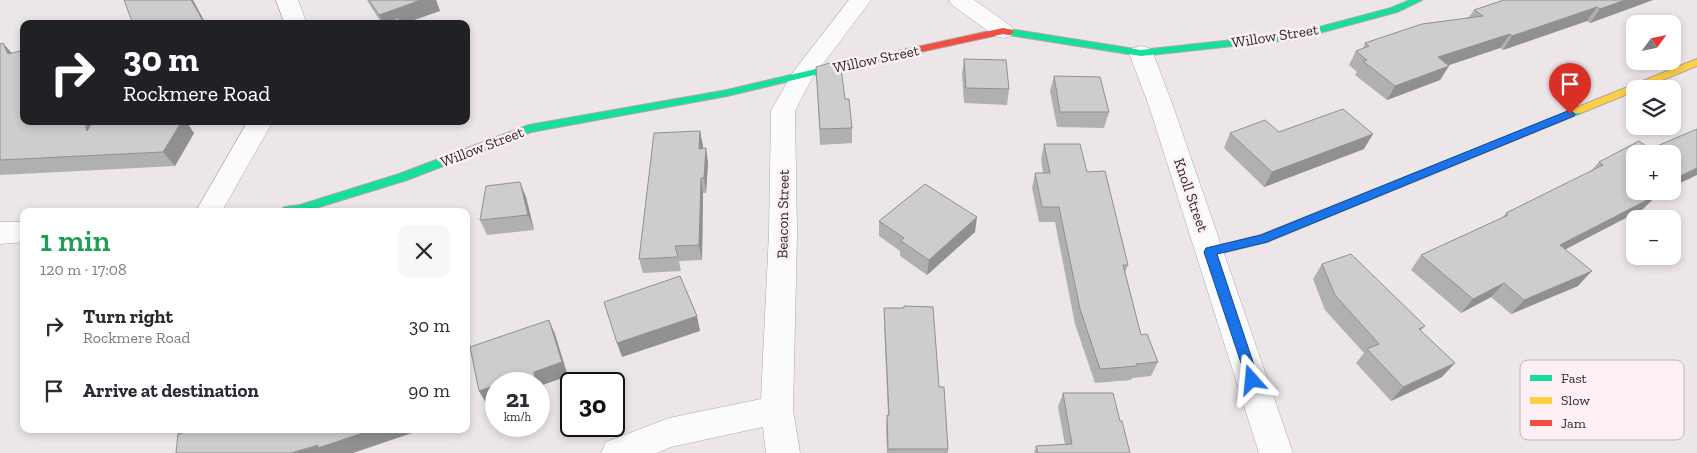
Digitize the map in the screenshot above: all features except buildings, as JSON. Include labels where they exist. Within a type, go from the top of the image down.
[{"type":"street","points":[[287,0],[294,20]]},
{"type":"street","name":"Beacon Street","points":[[782,453],[777,410],[783,233],[783,111],[801,76],[860,0]]},
{"type":"street","points":[[960,0],[1003,31]]},
{"type":"street","name":"Willow Street","points":[[303,208],[403,176],[529,129],[727,93],[868,58],[962,41],[1003,31],[1141,53],[1297,36],[1394,10],[1418,0]]},
{"type":"street","name":"Knoll Street","points":[[1141,53],[1210,252],[1276,453]]},
{"type":"street","points":[[1210,252],[1263,239],[1697,62]]},
{"type":"street","points":[[211,208],[259,125]]},
{"type":"street","points":[[0,233],[20,232]]},
{"type":"street","points":[[618,453],[669,433],[777,410]]},
{"type":"traffic: fast","points":[[1009,32],[1141,53],[1297,36],[1394,10],[1418,0]]},
{"type":"traffic: fast","points":[[303,208],[403,177],[529,129],[727,93],[824,70]]},
{"type":"traffic: fast","points":[[1210,252],[1263,239],[1577,111]]},
{"type":"traffic: slow","points":[[1577,111],[1697,62]]},
{"type":"traffic: jam","points":[[824,70],[1003,31],[1009,32]]},
{"type":"route","points":[[1252,380],[1210,252],[1263,239],[1570,114]]}]
